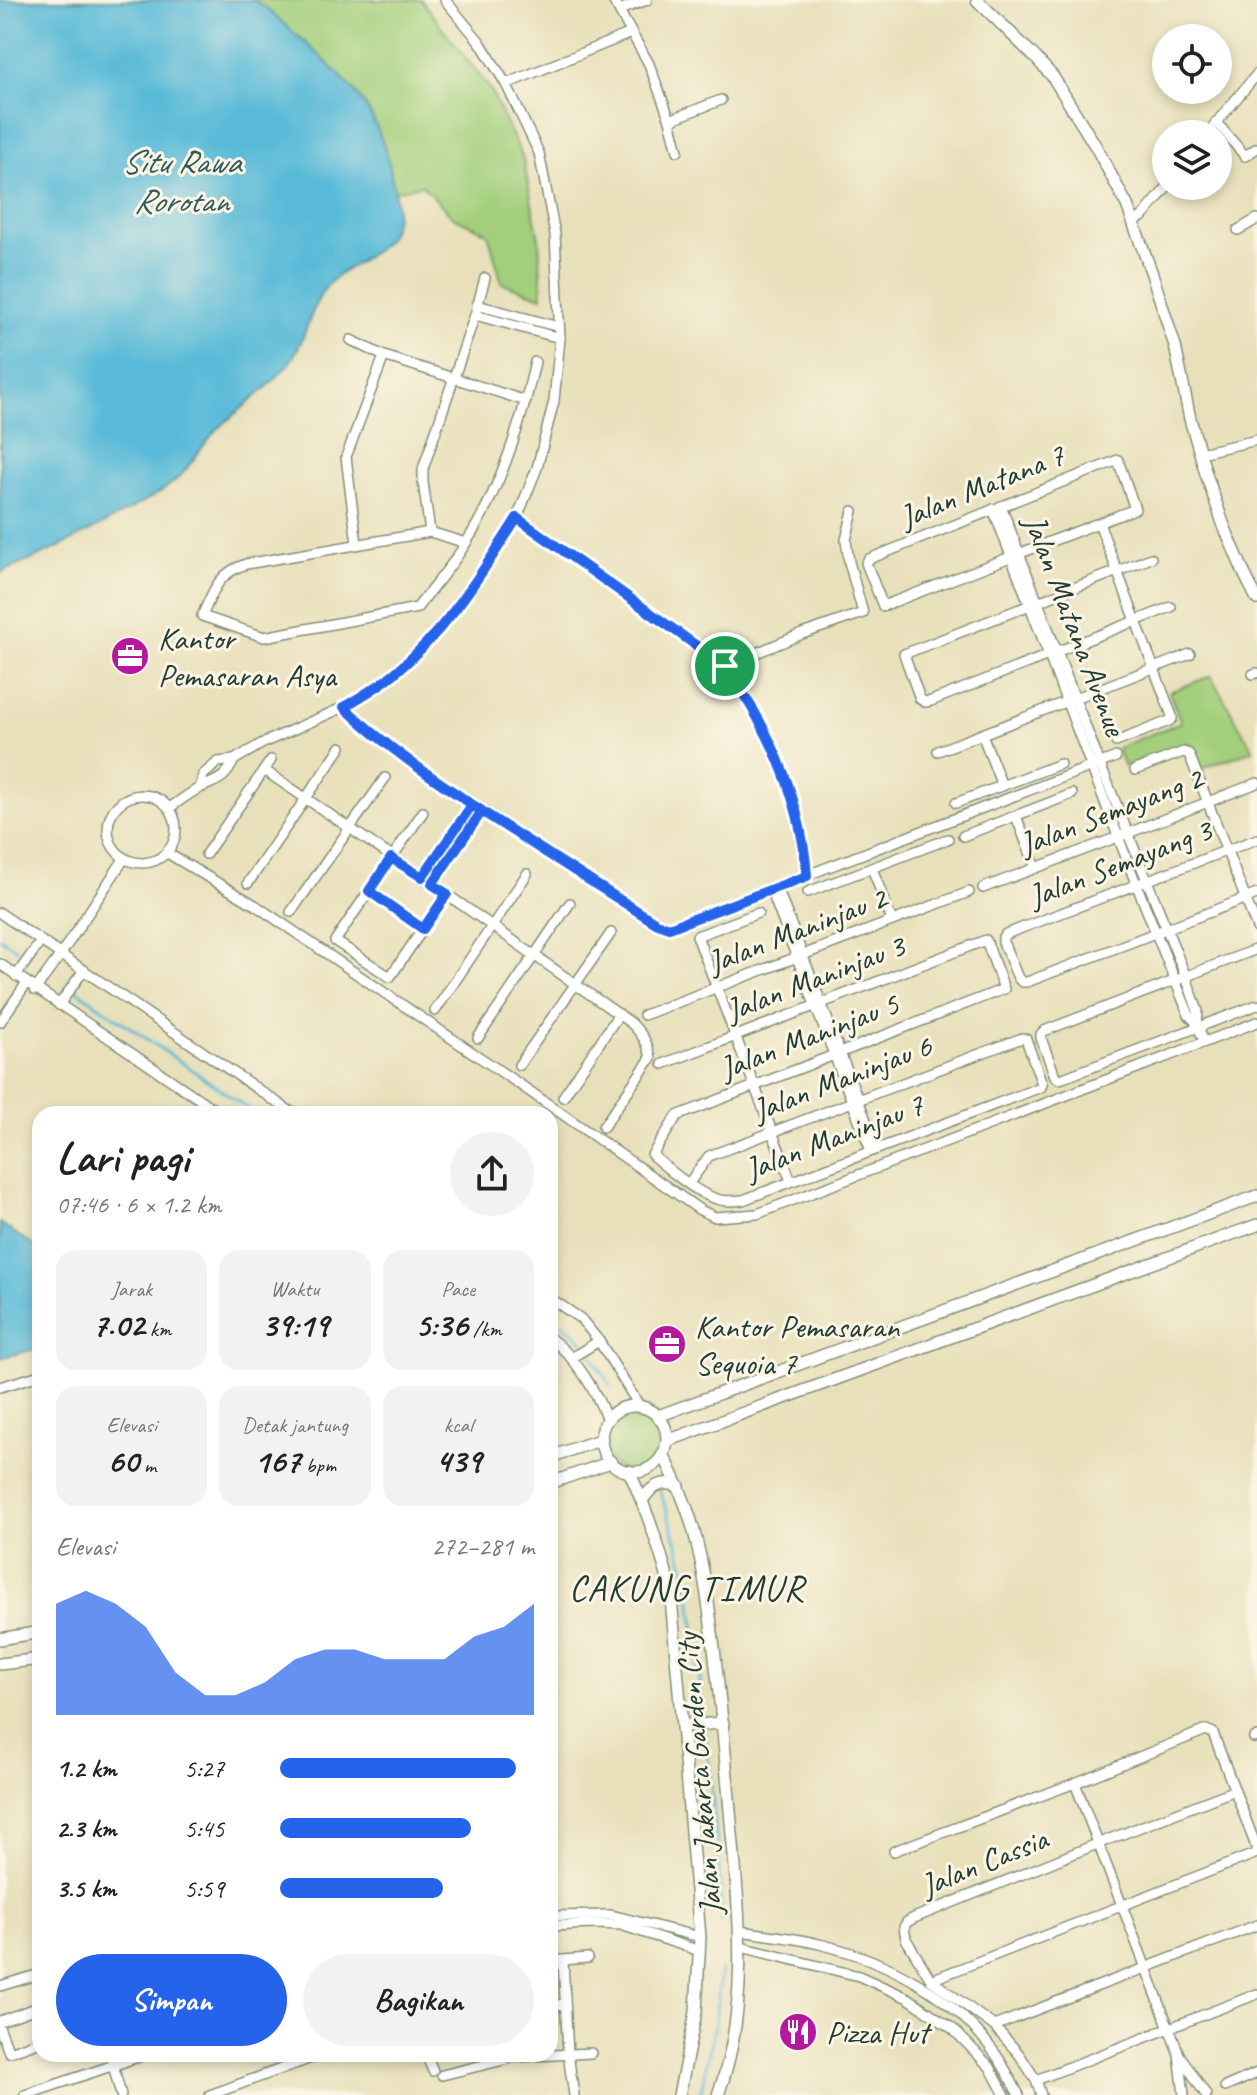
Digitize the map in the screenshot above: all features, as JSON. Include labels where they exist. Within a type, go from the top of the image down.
[{"type":"street","points":[[169,808],[200,788],[214,784],[228,773],[234,760],[263,743],[344,707],[386,680],[423,646],[473,587],[517,518],[537,468],[554,401],[560,338],[555,234],[539,153],[506,84],[480,42],[445,0]]},
{"type":"street","points":[[613,0],[649,64],[678,151]]},
{"type":"street","points":[[619,10],[647,0]]},
{"type":"street","points":[[977,0],[1053,77],[1137,219],[1175,346],[1190,419],[1207,451],[1224,526],[1257,599]]},
{"type":"street","points":[[506,84],[631,33]]},
{"type":"street","points":[[1218,120],[1257,74]]},
{"type":"street","points":[[670,120],[721,100]]},
{"type":"street","points":[[1232,141],[1245,156],[1257,148]]},
{"type":"street","points":[[1137,219],[1155,200]]},
{"type":"street","points":[[1238,230],[1257,219]]},
{"type":"street","points":[[430,532],[423,469],[485,278]]},
{"type":"street","points":[[476,310],[559,327]]},
{"type":"street","points":[[476,310],[560,338]]},
{"type":"street","points":[[351,340],[384,356],[526,401]]},
{"type":"street","points":[[357,544],[346,457],[384,356]]},
{"type":"street","points":[[466,543],[430,532],[246,564],[230,570],[218,581],[202,616],[264,637],[417,608],[466,543],[502,475],[535,362]]},
{"type":"street","points":[[1207,451],[1257,440]]},
{"type":"street","name":"Jalan Matana 7","points":[[1016,556],[883,606],[866,563],[866,560],[1118,460],[1135,509],[1099,523]]},
{"type":"street","name":"Jalan Matana Avenue","points":[[997,507],[1142,884]]},
{"type":"street","points":[[725,666],[863,613],[846,540],[853,511]]},
{"type":"street","points":[[517,518],[725,666],[756,714],[787,781],[800,829],[807,876]]},
{"type":"street","points":[[1016,556],[1099,523],[1172,719],[1116,742]]},
{"type":"street","points":[[1151,558],[904,654],[920,699],[925,702],[1171,607]]},
{"type":"street","points":[[938,751],[1190,654]]},
{"type":"street","points":[[344,707],[385,744],[472,805],[656,923],[669,928],[1116,757]]},
{"type":"street","points":[[982,734],[1002,786]]},
{"type":"street","points":[[248,883],[341,747]]},
{"type":"street","points":[[1135,770],[1186,752],[1209,802],[1257,928]]},
{"type":"street","points":[[206,854],[271,760]]},
{"type":"street","points":[[956,803],[1060,764]]},
{"type":"street","points":[[264,770],[631,1023],[649,1047],[651,1058],[603,1127]]},
{"type":"street","points":[[291,912],[385,778]]},
{"type":"street","name":"Jalan Semayang 2","points":[[983,888],[1257,783]]},
{"type":"street","points":[[963,836],[1072,794]]},
{"type":"street","points":[[145,795],[154,797],[169,808],[176,826],[176,836],[167,853],[157,860],[135,863],[115,851],[109,841],[109,817],[124,799],[145,795]]},
{"type":"street","points":[[422,877],[472,805]]},
{"type":"street","points":[[432,884],[482,811]]},
{"type":"street","points":[[423,812],[335,941],[390,977],[447,894]]},
{"type":"street","points":[[1016,816],[1036,868]]},
{"type":"street","points":[[808,892],[948,839]]},
{"type":"street","name":"Jalan Semayang 3","points":[[1156,934],[1027,982],[1018,978],[1003,942],[1006,934],[1257,839]]},
{"type":"street","points":[[167,853],[255,905],[550,1106]]},
{"type":"street","points":[[0,1022],[61,954],[124,859]]},
{"type":"street","points":[[872,868],[892,921]]},
{"type":"street","points":[[435,1011],[527,874]]},
{"type":"street","points":[[1142,884],[1167,929],[1186,977],[1198,1011],[1198,1025],[1204,1042]]},
{"type":"street","points":[[1142,884],[1156,934],[1189,1015],[1198,1025]]},
{"type":"street","points":[[774,889],[874,1150]]},
{"type":"street","points":[[369,891],[423,929]]},
{"type":"street","name":"Jalan Maninjau 2","points":[[644,1015],[969,892]]},
{"type":"street","points":[[1156,934],[1257,894]]},
{"type":"street","points":[[478,1038],[570,903]]},
{"type":"street","points":[[0,913],[282,1106]]},
{"type":"street","points":[[758,913],[697,936],[791,1181]]},
{"type":"street","points":[[519,1065],[611,933]]},
{"type":"street","name":"Jalan Maninjau 5","points":[[652,1155],[677,1116],[1004,989],[986,940]]},
{"type":"street","name":"Jalan Maninjau 3","points":[[663,1064],[986,940]]},
{"type":"street","points":[[16,976],[41,941]]},
{"type":"street","points":[[1257,949],[1044,1031],[1041,1038],[1055,1076],[1059,1079],[1257,1005]]},
{"type":"street","points":[[0,964],[209,1106]]},
{"type":"street","points":[[59,1005],[84,970]]},
{"type":"street","points":[[563,1097],[619,1014]]},
{"type":"street","points":[[558,1112],[700,1210],[715,1217],[757,1214],[1257,1022]]},
{"type":"street","name":"Jalan Maninjau 6","points":[[689,1183],[709,1156],[1024,1037],[1042,1086]]},
{"type":"street","name":"Jalan Maninjau 7","points":[[652,1155],[689,1183],[719,1200],[743,1200],[1042,1086]]},
{"type":"street","points":[[658,1416],[1257,1196]]},
{"type":"street","points":[[667,1441],[1257,1225]]},
{"type":"street","points":[[558,1303],[581,1319],[599,1341],[640,1407]]},
{"type":"street","points":[[571,1358],[599,1341]]},
{"type":"street","points":[[558,1346],[571,1358],[600,1403],[607,1420],[602,1439],[604,1450],[611,1462],[622,1469],[636,1472],[649,1468],[663,1454],[667,1441],[665,1428],[658,1416],[647,1409],[633,1406],[620,1410],[607,1420]]},
{"type":"street","points":[[0,1387],[32,1377]]},
{"type":"street","points":[[558,1454],[602,1439]]},
{"type":"street","points":[[583,1446],[592,1448],[596,1454],[596,1464],[592,1468]]},
{"type":"street","name":"Jalan Jakarta Garden City","points":[[663,1454],[679,1486],[693,1527],[706,1584],[740,1931],[739,1994],[731,2046],[718,2095]]},
{"type":"street","points":[[558,1480],[611,1462]]},
{"type":"street","name":"Jalan Jakarta Garden City","points":[[629,1471],[658,1541],[670,1586],[687,1726],[700,1951],[696,2012],[679,2095]]},
{"type":"street","points":[[642,1501],[659,1485],[679,1486]]},
{"type":"street","points":[[0,1639],[32,1633]]},
{"type":"street","points":[[0,1664],[32,1660]]},
{"type":"street","points":[[687,1726],[718,1723]]},
{"type":"street","name":"Jalan Cassia","points":[[894,1851],[1206,1730],[1213,1733],[1257,1851],[931,1980]]},
{"type":"street","name":"Jalan Cassia","points":[[1075,1783],[1179,2054],[1206,2095]]},
{"type":"street","name":"Jalan Cassia","points":[[1041,2095],[1036,2080],[1019,2054],[994,2026],[931,1980],[906,1939],[904,1927],[907,1922],[1235,1790]]},
{"type":"street","points":[[558,1916],[611,1915],[700,1937]]},
{"type":"street","points":[[558,1926],[621,1925],[700,1951]]},
{"type":"street","points":[[994,2026],[1257,1925]]},
{"type":"street","points":[[740,1931],[803,1940],[845,1951],[881,1963],[907,1977],[958,2012],[994,2052],[1019,2095]]},
{"type":"street","points":[[741,1947],[859,1976],[908,1998],[953,2029],[990,2067],[1005,2095]]},
{"type":"street","points":[[558,1961],[588,1958]]},
{"type":"street","points":[[563,1961],[568,2054],[574,2095]]},
{"type":"street","points":[[0,1986],[32,1976]]},
{"type":"street","points":[[1036,2080],[1257,1994]]},
{"type":"street","points":[[558,2005],[565,2004]]},
{"type":"street","points":[[0,2021],[32,2009]]},
{"type":"street","points":[[0,2029],[9,2052],[32,2044]]},
{"type":"street","points":[[558,2055],[591,2053]]},
{"type":"street","name":"Jalan Cassia","points":[[1179,2054],[1184,2095]]},
{"type":"street","points":[[112,2062],[121,2095]]},
{"type":"street","points":[[25,2095],[122,2062]]},
{"type":"street","points":[[210,2095],[300,2062]]},
{"type":"street","points":[[431,2062],[438,2073],[492,2062]]},
{"type":"street","points":[[1225,2087],[1257,2073]]},
{"type":"green space","points":[[253,0],[421,0],[490,89],[523,158],[539,239],[542,297],[502,283],[488,233],[453,217],[422,185],[394,191],[382,141],[360,98],[316,53]]},
{"type":"green space","points":[[1211,676],[1253,750],[1201,769],[1190,743],[1124,767],[1117,748],[1181,722],[1169,692]]},
{"type":"green space","points":[[635,1406],[658,1416],[668,1439],[658,1462],[635,1472],[612,1462],[602,1439],[612,1416]]},
{"type":"water","name":"Situ Rawa Rorotan","points":[[0,0],[253,0],[323,59],[362,102],[375,123],[387,155],[396,210],[391,233],[385,242],[327,286],[290,362],[265,389],[213,434],[176,480],[98,527],[0,573]]},
{"type":"water","points":[[0,1223],[32,1245],[32,1350],[0,1358]]},
{"type":"waterway","points":[[0,938],[18,950]]},
{"type":"waterway","points":[[76,990],[244,1106]]},
{"type":"waterway","points":[[558,1321],[583,1342]]},
{"type":"waterway","points":[[592,1356],[610,1385]]},
{"type":"waterway","points":[[660,1490],[683,1562],[693,1613],[704,1721]]},
{"type":"waterway","points":[[705,1728],[722,1922]]},
{"type":"waterway","points":[[700,2095],[714,2029],[721,1970]]},
{"type":"place","name":"Kantor Pemasaran Asya","points":[[130,656]]},
{"type":"place","name":"Kantor Pemasaran Sequoia 7","points":[[667,1344]]},
{"type":"place","name":"Pizza Hut","points":[[798,2032]]},
{"type":"district","name":"CAKUNG TIMUR","points":[[687,1588]]},
{"type":"route","points":[[725,666],[517,518],[473,587],[423,646],[386,680],[344,707],[385,744],[482,811],[432,884],[447,894],[423,929],[369,891],[391,858],[422,877],[472,805],[656,923],[669,928],[807,876],[800,829],[787,781],[756,714],[725,666]]}]
